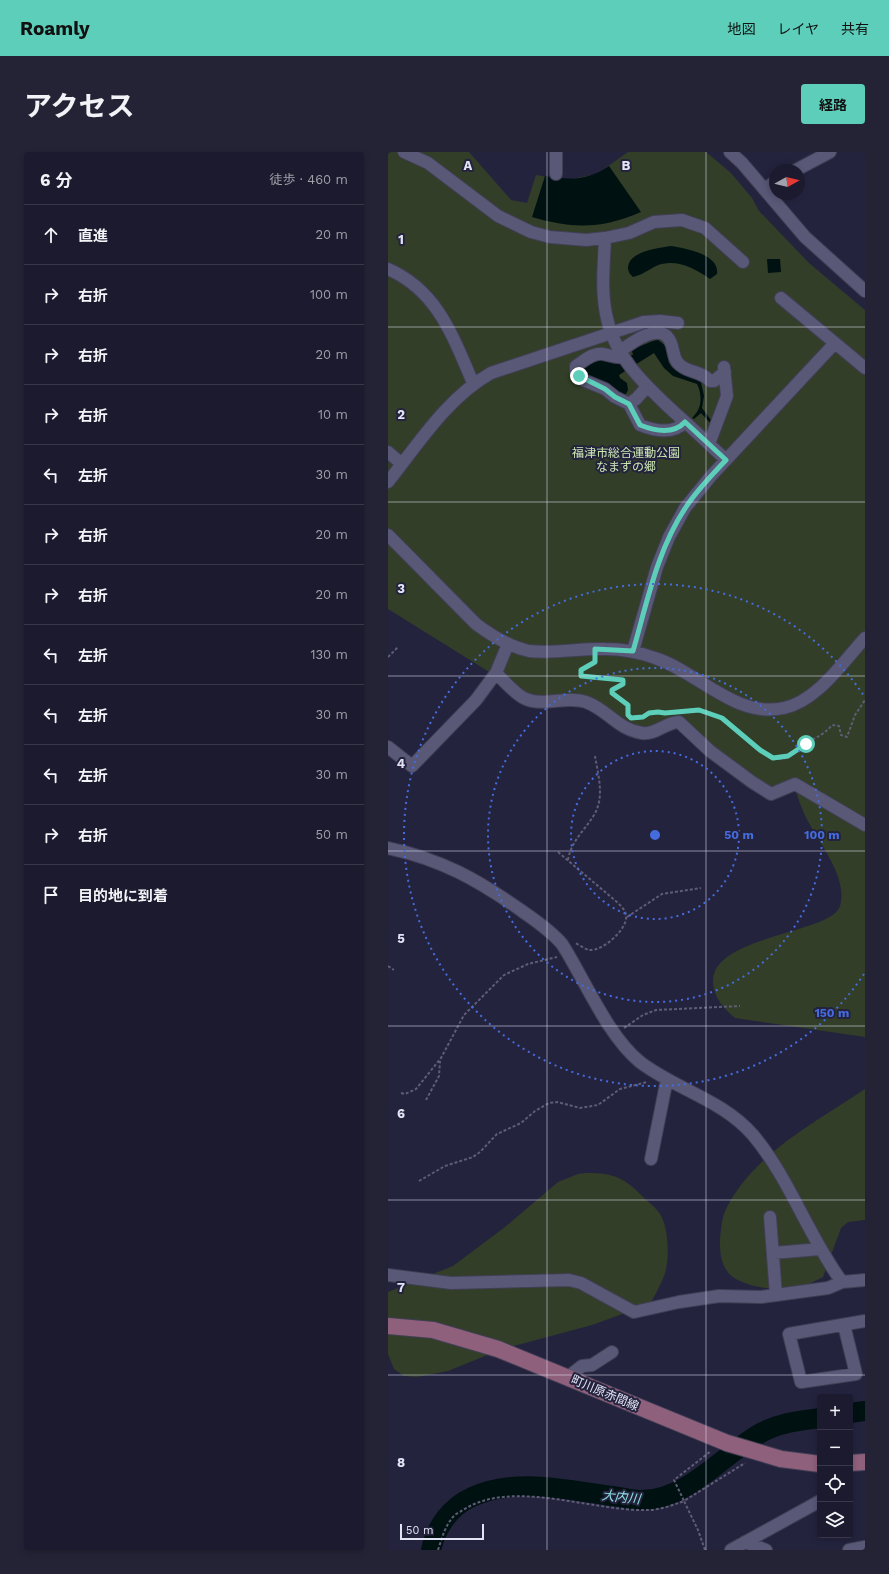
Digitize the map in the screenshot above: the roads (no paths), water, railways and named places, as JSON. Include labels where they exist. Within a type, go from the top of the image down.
[{"type":"main road","name":"町川原赤間線","points":[[388,1326],[412,1327],[456,1336],[498,1349],[755,1453],[781,1459],[817,1464]]},
{"type":"main road","points":[[853,1463],[865,1462]]},
{"type":"street","points":[[404,152],[428,163],[498,216],[531,232],[550,237],[569,239],[605,238],[629,233],[654,222],[682,220],[705,228],[744,262]]},
{"type":"street","points":[[556,152],[556,174]]},
{"type":"street","points":[[730,152],[742,163],[805,237],[865,291]]},
{"type":"street","points":[[805,165],[830,152]]},
{"type":"street","points":[[764,189],[769,186]]},
{"type":"street","points":[[605,238],[603,298],[611,334],[621,355],[647,387],[726,460]]},
{"type":"street","points":[[388,269],[414,284],[434,304],[452,336],[473,383]]},
{"type":"street","points":[[781,298],[865,368]]},
{"type":"street","points":[[388,482],[456,397],[473,383],[491,373],[644,322],[678,322]]},
{"type":"street","points":[[685,422],[674,431],[640,425],[636,420],[629,404],[615,397],[605,389],[583,380],[576,374],[576,366],[593,354],[601,353],[616,358],[649,334],[659,332],[663,333],[669,339],[677,362],[681,366],[705,375],[710,380],[714,381],[724,369],[727,387],[726,401],[709,444]]},
{"type":"street","points":[[633,651],[657,567],[669,538],[685,508],[726,460],[835,343]]},
{"type":"street","points":[[629,404],[647,387]]},
{"type":"street","points":[[388,452],[402,464]]},
{"type":"street","points":[[388,534],[476,624],[508,644],[528,650],[549,653],[595,649],[633,651],[656,658],[736,702],[753,708],[766,710],[785,708],[802,702],[816,692],[865,638]]},
{"type":"street","points":[[388,747],[412,766],[476,700],[496,673],[508,644]]},
{"type":"street","points":[[496,673],[525,699],[536,701],[561,699],[586,702],[594,706],[618,724],[631,730],[644,733],[656,731],[673,722],[680,722],[710,751],[771,794],[795,784],[865,825]]},
{"type":"street","points":[[388,848],[417,854],[460,872],[491,889],[552,932],[569,946],[624,1048],[640,1062],[719,1108],[740,1122],[753,1135],[772,1160],[820,1249],[842,1282]]},
{"type":"street","points":[[651,1158],[666,1078]]},
{"type":"street","points":[[770,1217],[776,1296]]},
{"type":"street","points":[[773,1253],[820,1249]]},
{"type":"street","points":[[388,1275],[451,1283],[569,1280],[581,1283],[634,1312],[679,1302],[718,1296],[761,1298],[828,1288],[842,1282],[865,1280]]},
{"type":"street","points":[[844,1326],[856,1374],[801,1382],[789,1334],[844,1326],[865,1321]]},
{"type":"street","points":[[568,1377],[582,1366],[592,1365],[612,1352]]},
{"type":"street","points":[[731,1550],[818,1502]]},
{"type":"street","points":[[745,1542],[766,1550]]},
{"type":"street","points":[[849,1550],[865,1547]]},
{"type":"waterway","name":"大内川","points":[[853,1413],[865,1411]]},
{"type":"waterway","name":"大内川","points":[[431,1550],[436,1533],[451,1512],[464,1501],[489,1491],[524,1486],[559,1488],[634,1500],[658,1498],[674,1493],[689,1485],[745,1443],[766,1430],[788,1423],[817,1418]]},
{"type":"park label","name":"福津市総合運動公園 なまずの郷","points":[[626,460]]}]
